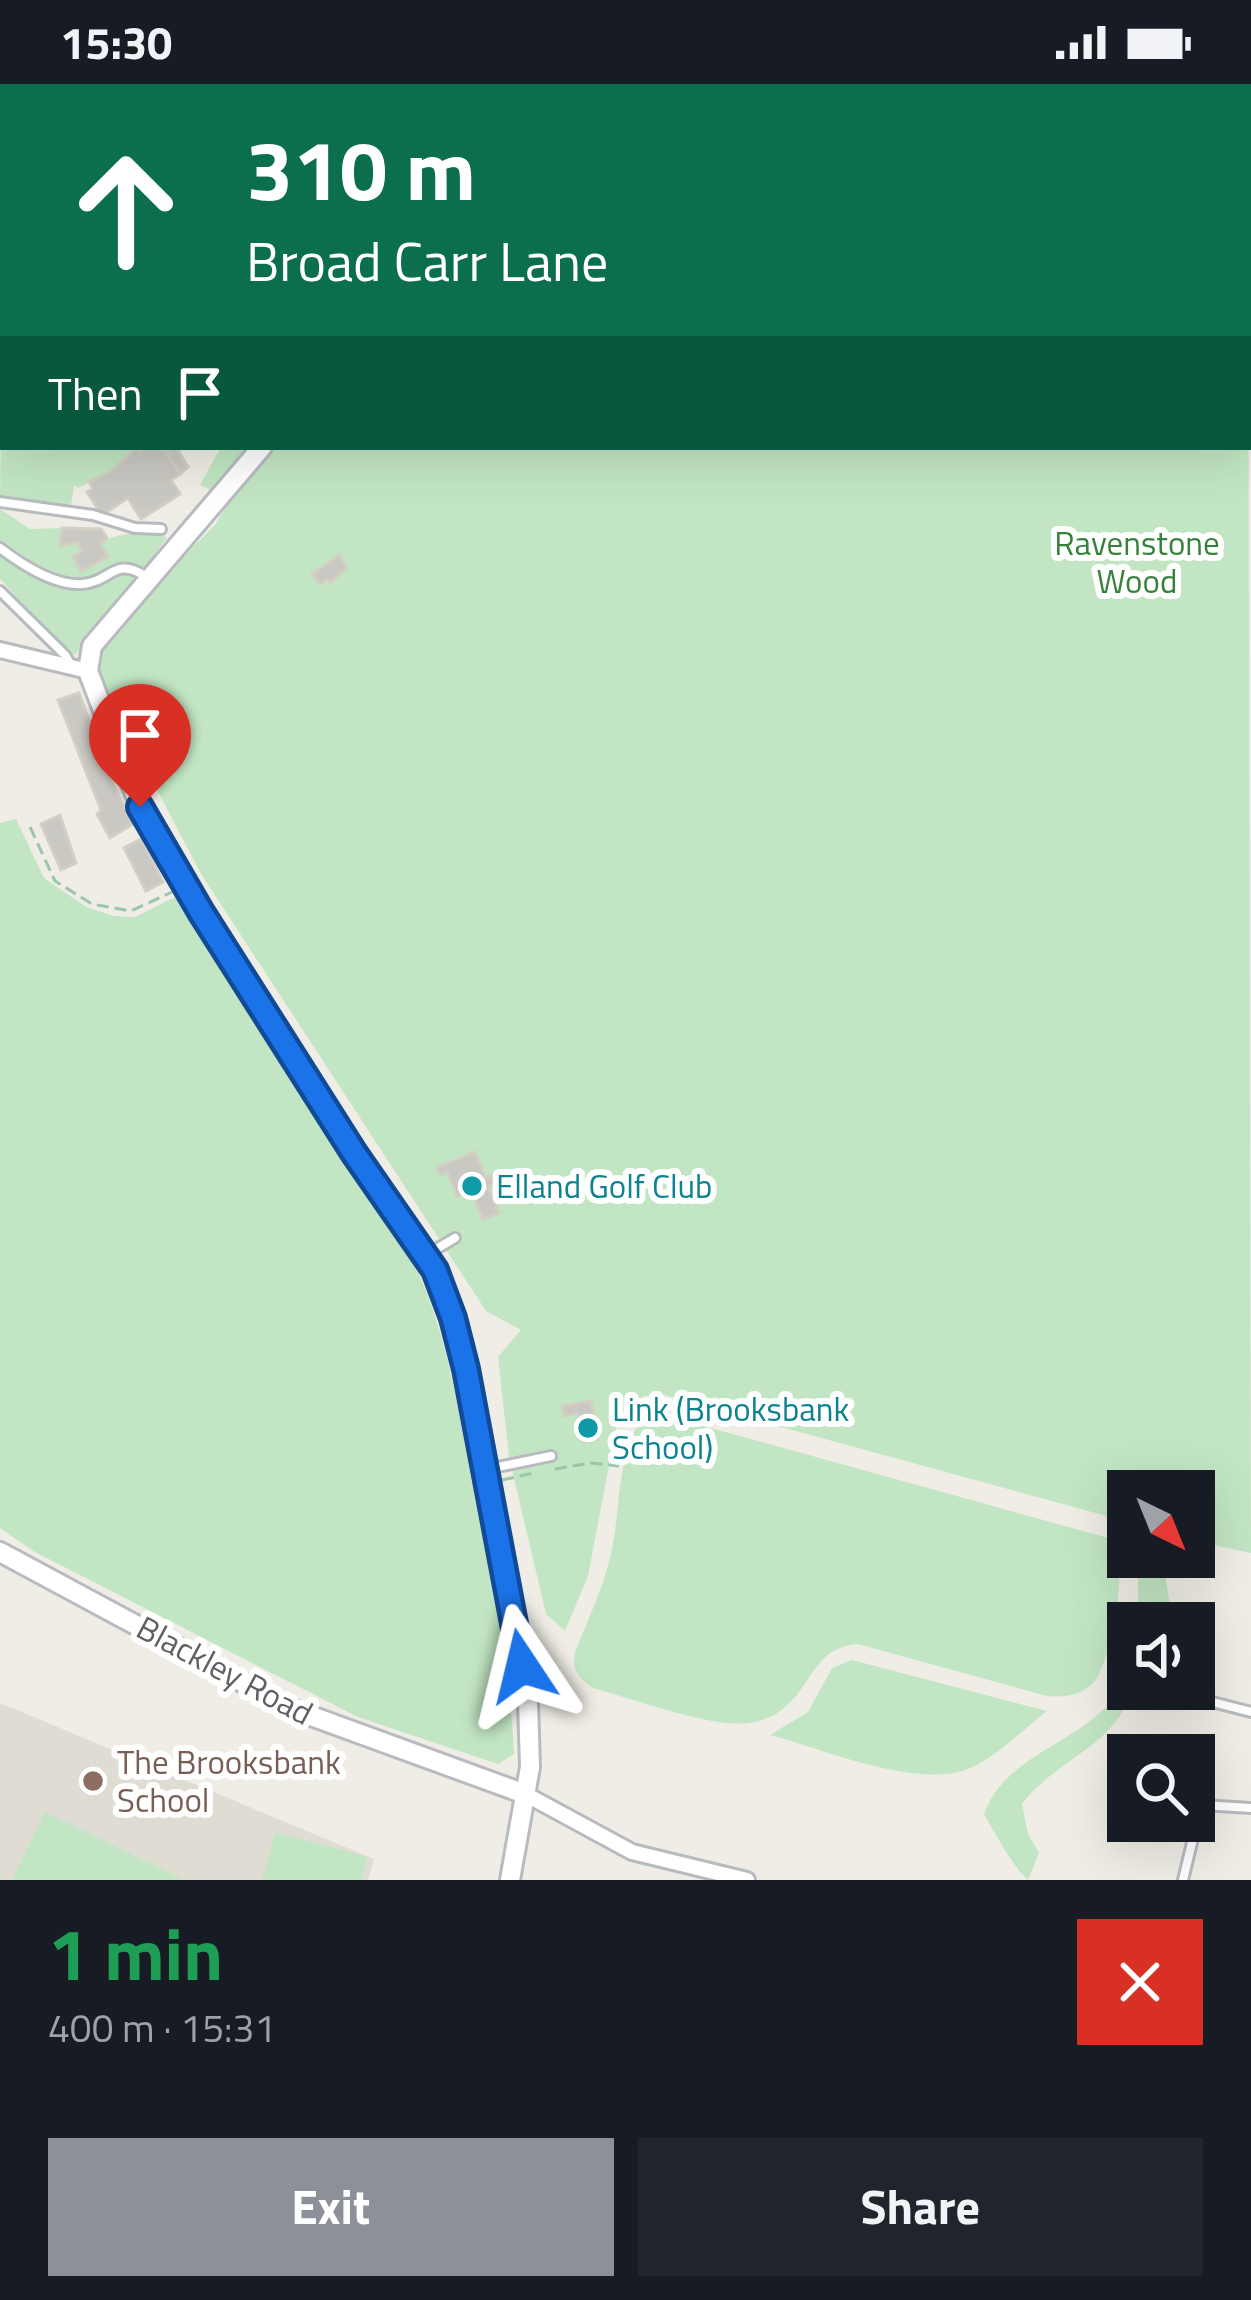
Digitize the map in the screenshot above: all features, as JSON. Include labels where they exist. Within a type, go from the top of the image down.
[{"type":"street","points":[[80,669],[92,646],[259,450]]},
{"type":"street","points":[[0,650],[80,669]]},
{"type":"street","points":[[80,669],[140,807],[184,885],[354,1153],[426,1255],[453,1318],[528,1702],[530,1751],[510,1880]]},
{"type":"street","name":"Blackley Road","points":[[0,1552],[292,1709],[525,1794]]},
{"type":"street","points":[[525,1794],[632,1852],[688,1872],[747,1880]]},
{"type":"lane","points":[[0,502],[161,529]]},
{"type":"lane","points":[[0,548],[37,572],[69,582],[84,584],[120,568],[131,568],[149,579]]},
{"type":"lane","points":[[0,591],[80,669]]},
{"type":"lane","points":[[426,1255],[455,1238]]},
{"type":"lane","points":[[486,1477],[551,1456]]},
{"type":"lane","points":[[1215,1703],[1251,1712]]},
{"type":"lane","points":[[1183,1880],[1201,1805],[1251,1808]]},
{"type":"path","points":[[30,827],[55,881],[92,904],[118,911],[139,909],[184,885]]},
{"type":"path","points":[[554,1469],[591,1462],[619,1466]]},
{"type":"path","points":[[486,1477],[538,1472]]},
{"type":"shaded area","name":"The Brooksbank School","points":[[0,1703],[374,1859],[368,1880],[0,1880]]},
{"type":"green space","points":[[1,450],[136,450],[110,472],[78,488],[74,485],[71,506],[0,495]]},
{"type":"green space","points":[[219,450],[250,450],[213,491],[200,485]]},
{"type":"green space","name":"Elland Golf Club","points":[[268,450],[1249,450],[1251,1553],[1215,1545],[1215,1470],[1107,1470],[1107,1517],[660,1394],[644,1396],[616,1428],[588,1576],[565,1631],[546,1614],[509,1457],[498,1357],[521,1330],[486,1311],[201,874],[126,730],[153,800],[152,820],[92,662],[144,596],[215,525]]},
{"type":"green space","points":[[0,509],[30,529],[62,528],[61,545],[77,542],[82,551],[73,556],[81,571],[107,557],[100,544],[114,537],[141,533],[167,537],[122,601],[76,654],[70,655],[0,579]]},
{"type":"green space","points":[[16,819],[44,878],[86,907],[135,917],[179,895],[294,1085],[418,1272],[452,1378],[498,1620],[514,1754],[498,1764],[358,1717],[33,1551],[0,1528],[0,823]]},
{"type":"green space","points":[[657,1413],[1107,1538],[1107,1578],[1119,1578],[1119,1589],[1117,1602],[1107,1602],[1107,1652],[1099,1673],[1082,1691],[1047,1696],[858,1644],[826,1656],[786,1707],[770,1717],[734,1724],[593,1688],[577,1673],[575,1652],[600,1592],[628,1447],[644,1416]]},
{"type":"green space","points":[[1138,1578],[1166,1578],[1170,1602],[1138,1602]]},
{"type":"green space","points":[[852,1660],[1047,1711],[985,1760],[941,1774],[892,1770],[770,1735],[808,1712],[832,1668]]},
{"type":"green space","points":[[1107,1705],[1107,1710],[1123,1710],[1099,1739],[1022,1804],[1028,1834],[1039,1853],[1028,1880],[984,1814],[996,1791],[1014,1772]]},
{"type":"green space","points":[[45,1812],[184,1880],[12,1880]]},
{"type":"green space","points":[[275,1832],[367,1857],[361,1880],[262,1880]]},
{"type":"building","points":[[165,450],[180,474],[171,480],[180,494],[141,519],[128,498],[102,515],[87,492],[93,489],[89,482],[139,451]]},
{"type":"building","points":[[165,450],[178,450],[188,467],[180,474]]},
{"type":"building","points":[[62,528],[101,529],[107,538],[100,544],[108,557],[81,571],[73,556],[82,551],[77,542],[60,546]]},
{"type":"building","points":[[339,555],[347,567],[330,583],[327,579],[320,584],[312,574]]},
{"type":"building","points":[[79,693],[133,824],[110,838],[97,814],[101,810],[58,700]]},
{"type":"building","points":[[60,815],[76,863],[61,870],[41,824]]},
{"type":"building","points":[[141,839],[163,882],[146,891],[124,848]]},
{"type":"building","name":"Elland Golf Club","points":[[475,1152],[486,1178],[491,1176],[495,1184],[488,1187],[499,1213],[483,1219],[471,1190],[457,1196],[447,1172],[440,1175],[437,1168]]},
{"type":"building","name":"Link (Brooksbank School)","points":[[591,1401],[598,1439],[583,1442],[578,1413],[564,1416],[562,1406]]},
{"type":"place","name":"Elland Golf Club","points":[[472,1186]]},
{"type":"place","name":"Link (Brooksbank School)","points":[[588,1428]]},
{"type":"place","name":"The Brooksbank School","points":[[93,1781]]},
{"type":"route","points":[[140,807],[354,1153],[435,1270],[466,1369],[522,1666]]},
{"type":"park label","name":"Ravenstone Wood","points":[[1137,562]]}]
